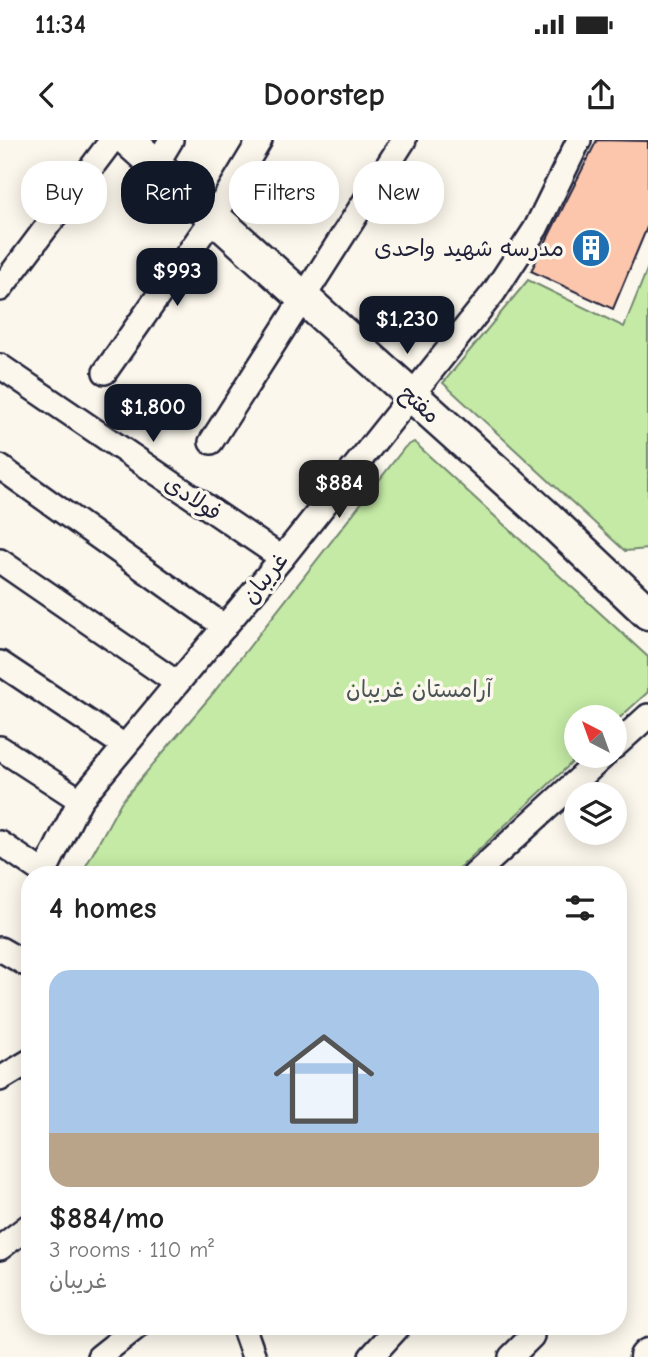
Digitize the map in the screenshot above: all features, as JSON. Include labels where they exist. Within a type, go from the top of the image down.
[{"type":"main road","name":"مفتح","points":[[128,140],[163,153]]},
{"type":"main road","name":"مفتح","points":[[215,220],[646,608]]},
{"type":"street","points":[[0,289],[112,140]]},
{"type":"street","points":[[215,215],[260,140]]},
{"type":"street","points":[[211,442],[404,140]]},
{"type":"street","name":"غریبان","points":[[47,866],[80,800],[123,745],[282,558],[501,281],[536,228],[579,140]]},
{"type":"street","points":[[105,372],[209,224]]},
{"type":"street","name":"فولادی","points":[[0,366],[282,558]]},
{"type":"street","points":[[0,467],[225,627]]},
{"type":"street","points":[[0,561],[177,683]]},
{"type":"street","points":[[0,663],[123,745]]},
{"type":"street","points":[[627,735],[648,716]]},
{"type":"street","points":[[0,748],[80,800]]},
{"type":"street","points":[[484,866],[591,768]]},
{"type":"street","points":[[0,843],[32,866]]},
{"type":"street","points":[[0,949],[21,958]]},
{"type":"street","points":[[0,1079],[21,1066]]},
{"type":"street","points":[[0,1248],[21,1232]]},
{"type":"street","points":[[99,1357],[127,1335]]},
{"type":"street","points":[[246,1335],[254,1357]]},
{"type":"street","points":[[371,1357],[391,1335]]},
{"type":"street","points":[[511,1357],[532,1336]]},
{"type":"green space","points":[[648,267],[648,549],[625,551],[443,383],[528,280],[624,327]]},
{"type":"green space","name":"آرامستان غریبان","points":[[414,442],[648,657],[648,692],[627,711],[627,705],[564,705],[564,768],[566,768],[462,866],[86,866],[121,802],[210,697],[405,447]]},
{"type":"building","name":"مدرسه شهید واحدی","points":[[597,140],[648,141],[648,225],[613,309],[531,271]]},
{"type":"place","name":"مدرسه شهید واحدی","points":[[591,248]]}]
